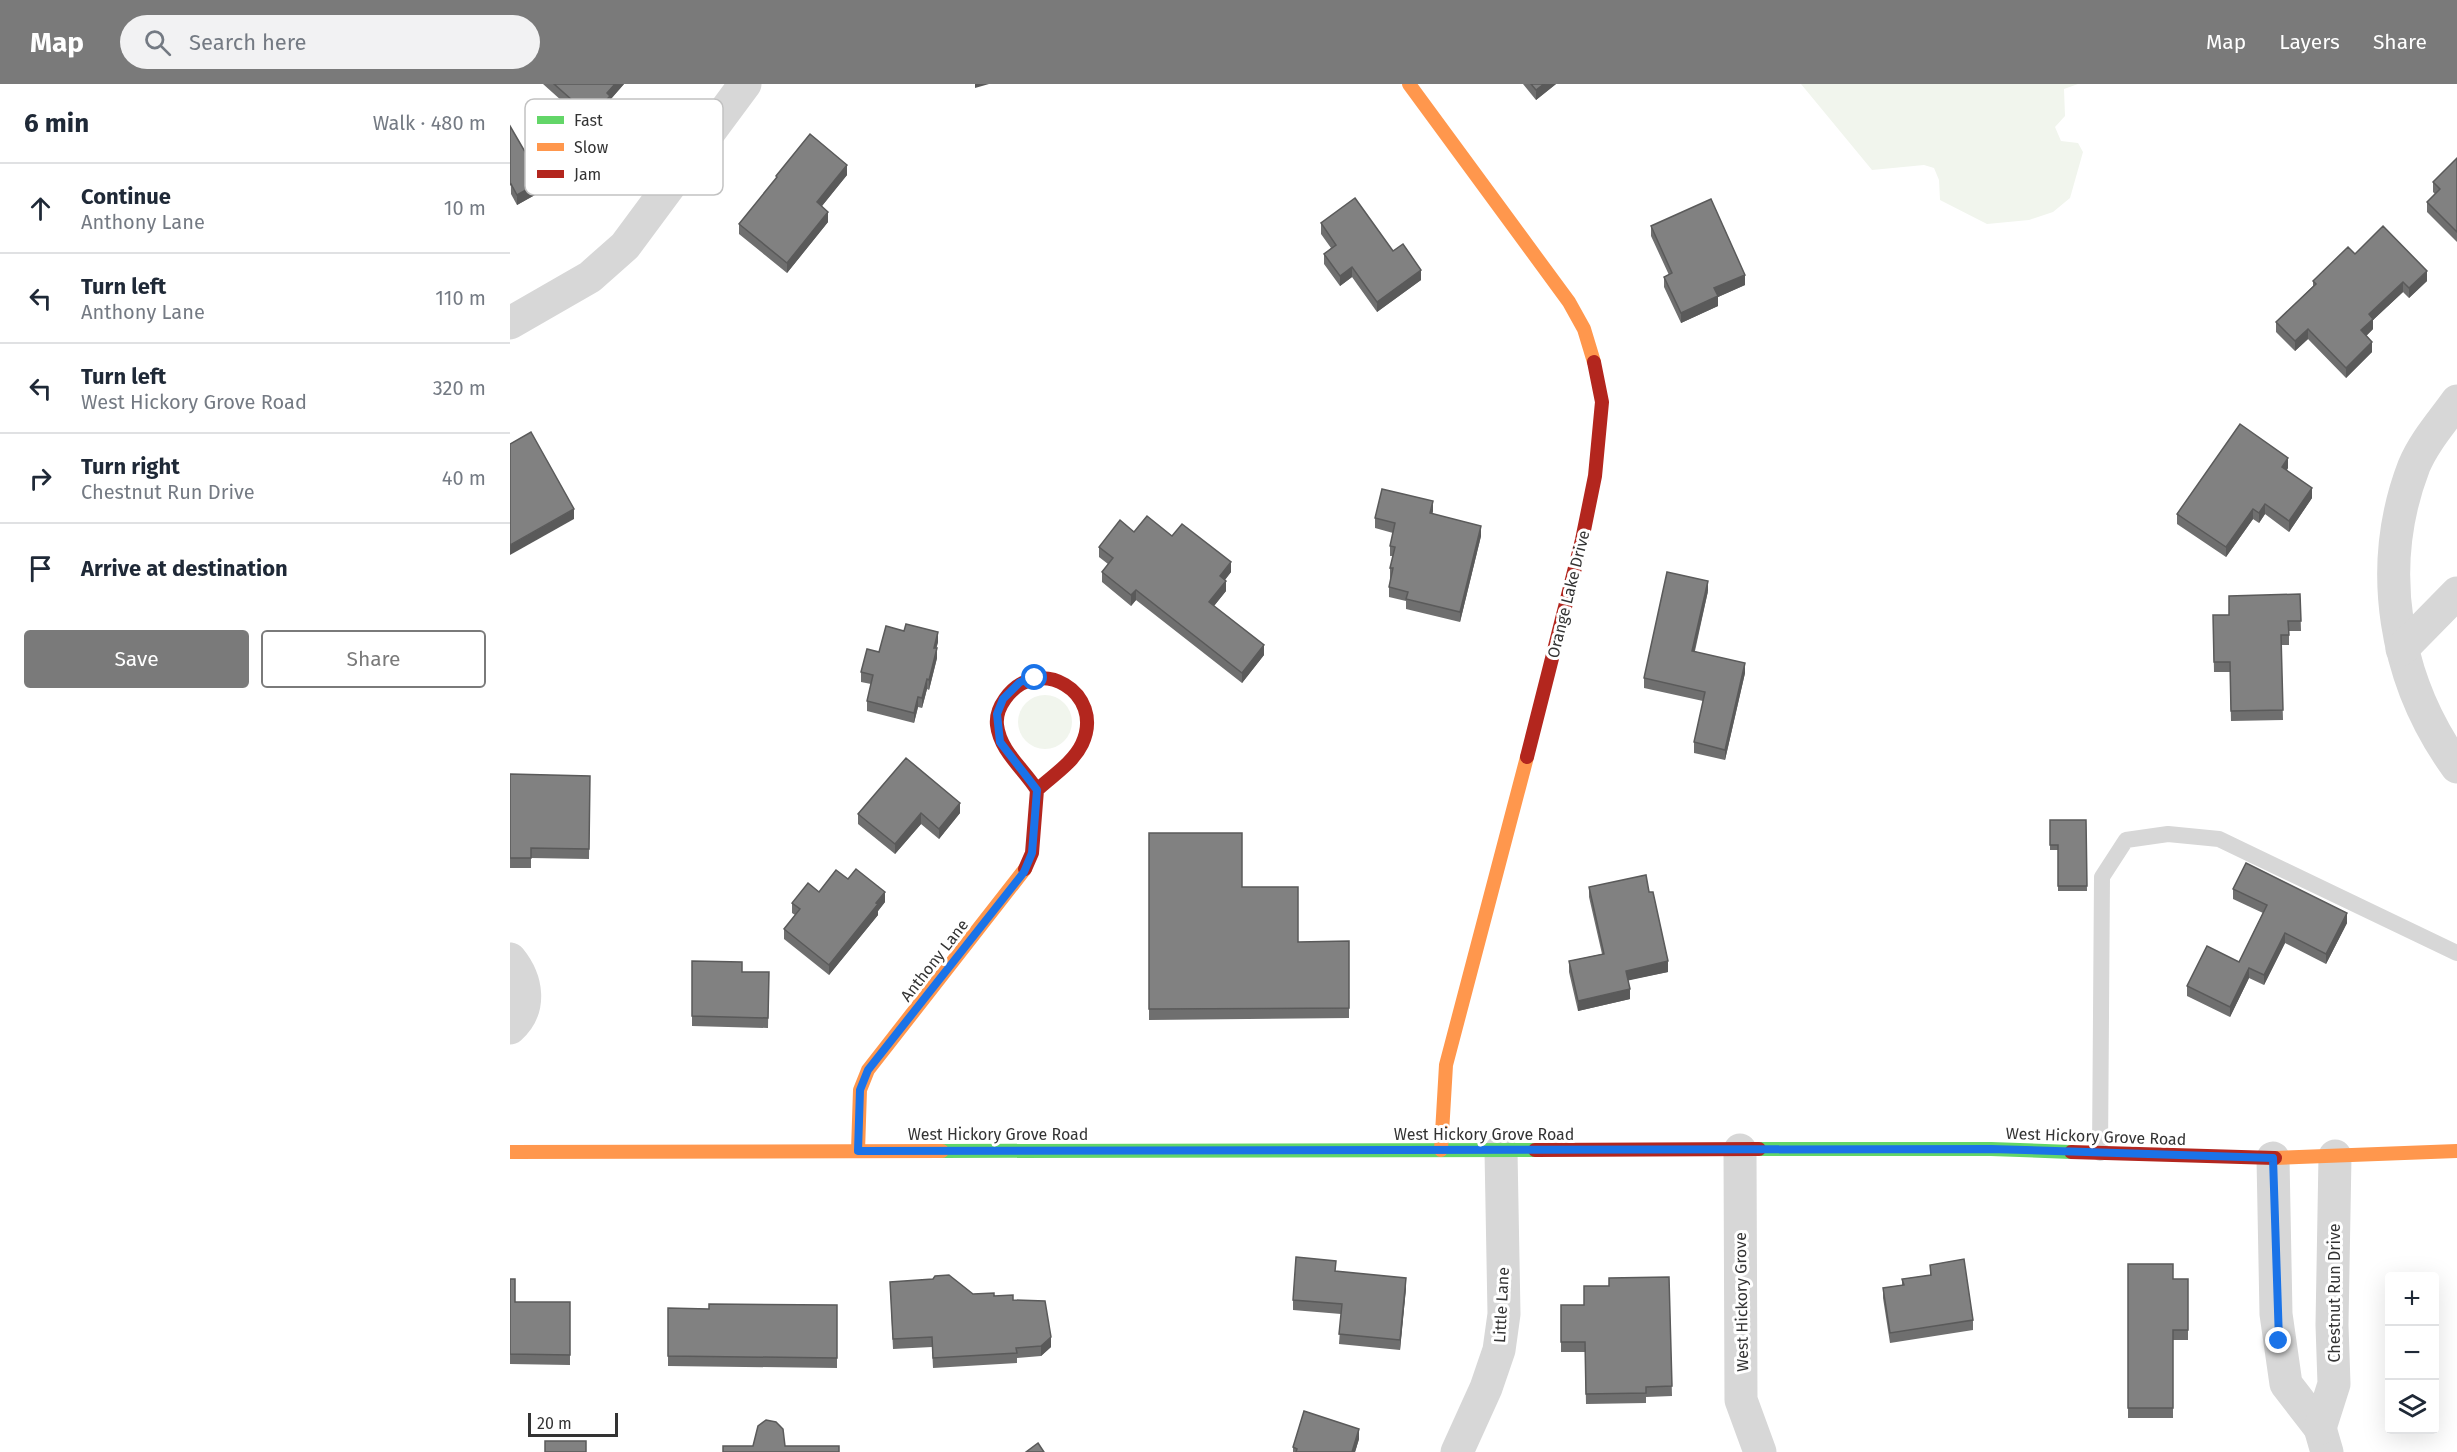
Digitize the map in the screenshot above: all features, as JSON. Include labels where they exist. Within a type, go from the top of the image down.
[{"type":"street","points":[[723,114],[745,84]]},
{"type":"street","name":"Orange Lake Drive","points":[[1409,84],[1569,302],[1584,329],[1592,352],[1602,402],[1597,465],[1582,540],[1504,849],[1446,1065],[1441,1150]]},
{"type":"street","points":[[510,322],[590,277],[625,246],[663,195]]},
{"type":"street","points":[[2457,401],[2428,439],[2415,465],[2402,512],[2392,580],[2394,610],[2402,649],[2418,701],[2438,741],[2457,767]]},
{"type":"street","points":[[2402,649],[2457,593]]},
{"type":"street","points":[[1050,678],[1067,683],[1080,695],[1086,709],[1087,729],[1081,746],[1067,763],[1037,790],[1000,742],[997,714],[1003,699],[1020,682],[1050,678]]},
{"type":"street","name":"Anthony Lane","points":[[858,1151],[860,1090],[868,1070],[1024,872],[1032,853],[1037,790]]},
{"type":"street","points":[[510,959],[521,972],[525,990],[524,1006],[516,1022],[510,1028]]},
{"type":"street","name":"West Hickory Grove Road","points":[[510,1152],[1991,1149],[2273,1158],[2457,1151]]},
{"type":"street","name":"West Hickory Grove","points":[[1740,1150],[1742,1400],[1760,1452]]},
{"type":"street","name":"Little Lane","points":[[1457,1452],[1486,1389],[1500,1341],[1504,1314],[1501,1151]]},
{"type":"street","name":"Chestnut Run Drive","points":[[2323,1440],[2334,1384],[2332,1324],[2335,1156]]},
{"type":"street","name":"Chestnut Run Drive","points":[[2273,1158],[2276,1314],[2286,1384],[2323,1440]]},
{"type":"lane","points":[[2100,1153],[2102,877],[2126,840],[2168,834],[2219,840],[2457,953]]},
{"type":"shaded area","points":[[1801,84],[2078,84],[2064,89],[2065,116],[2055,127],[2061,141],[2078,143],[2083,152],[2070,198],[2053,212],[2029,220],[1987,224],[1940,200],[1939,180],[1934,168],[1924,165],[1872,170]]},
{"type":"shaded area","points":[[1040,695],[1050,695],[1060,699],[1068,707],[1072,722],[1068,737],[1060,745],[1050,749],[1040,749],[1030,745],[1022,737],[1018,727],[1018,717],[1022,707],[1030,699]]},
{"type":"building","points":[[554,84],[615,84],[607,93],[610,96],[607,99],[571,99]]},
{"type":"building","points":[[1531,84],[1544,84],[1536,90]]},
{"type":"building","points":[[510,126],[525,152],[525,191],[517,195],[510,185]]},
{"type":"building","points":[[810,134],[847,165],[817,202],[828,212],[787,263],[739,224]]},
{"type":"building","points":[[2457,158],[2457,232],[2427,202],[2440,189],[2433,182]]},
{"type":"building","points":[[1355,198],[1393,251],[1403,244],[1421,270],[1377,302],[1352,267],[1340,276],[1324,254],[1336,245],[1321,223]]},
{"type":"building","points":[[1711,199],[1745,275],[1714,288],[1718,296],[1681,313],[1664,277],[1672,273],[1651,226]]},
{"type":"building","points":[[2383,226],[2427,271],[2409,288],[2403,282],[2369,314],[2373,319],[2361,330],[2372,342],[2346,368],[2308,329],[2295,341],[2276,322],[2316,284],[2313,281],[2348,247],[2355,254]]},
{"type":"building","points":[[2240,424],[2288,458],[2282,467],[2312,488],[2289,521],[2265,504],[2259,513],[2253,509],[2226,547],[2177,514]]},
{"type":"building","points":[[531,432],[574,509],[510,545],[510,444]]},
{"type":"building","points":[[1382,489],[1433,501],[1430,513],[1481,526],[1460,612],[1406,599],[1408,592],[1389,587],[1393,568],[1390,568],[1395,547],[1390,546],[1395,523],[1375,518]]},
{"type":"building","points":[[1147,516],[1172,536],[1182,524],[1231,562],[1220,576],[1226,581],[1209,602],[1264,645],[1242,673],[1136,590],[1131,595],[1102,572],[1113,558],[1099,547],[1120,520],[1134,532]]},
{"type":"building","points":[[1667,572],[1708,581],[1692,651],[1745,663],[1725,750],[1694,742],[1705,692],[1644,678]]},
{"type":"building","points":[[2300,594],[2301,621],[2288,621],[2289,635],[2281,635],[2283,710],[2231,711],[2230,662],[2214,662],[2213,615],[2229,615],[2229,596]]},
{"type":"building","points":[[906,624],[938,632],[934,648],[937,648],[929,680],[927,679],[922,698],[918,697],[914,713],[867,701],[873,675],[861,672],[867,649],[879,652],[886,626],[904,631]]},
{"type":"building","points":[[906,758],[960,803],[939,829],[921,813],[895,844],[858,814]]},
{"type":"building","points":[[510,774],[590,776],[589,849],[531,848],[531,858],[510,858]]},
{"type":"building","points":[[2050,820],[2086,820],[2087,886],[2058,886],[2058,845],[2050,845]]},
{"type":"building","points":[[1149,833],[1242,833],[1242,887],[1298,887],[1298,942],[1349,941],[1349,1008],[1149,1009]]},
{"type":"building","points":[[2246,863],[2347,913],[2326,954],[2285,933],[2264,975],[2249,968],[2230,1007],[2187,986],[2207,946],[2239,962],[2267,905],[2233,889]]},
{"type":"building","points":[[856,869],[885,892],[829,965],[784,929],[800,909],[792,903],[808,883],[819,892],[836,870],[848,879]]},
{"type":"building","points":[[1646,875],[1649,892],[1653,892],[1668,961],[1626,971],[1630,989],[1578,1001],[1569,961],[1604,954],[1589,887]]},
{"type":"building","points":[[692,961],[742,962],[742,972],[769,972],[768,1018],[692,1016]]},
{"type":"building","points":[[1296,1257],[1336,1261],[1335,1271],[1406,1278],[1400,1340],[1339,1334],[1342,1304],[1293,1300]]},
{"type":"building","points":[[1964,1259],[1973,1320],[1890,1333],[1883,1288],[1904,1285],[1902,1279],[1931,1275],[1930,1265]]},
{"type":"building","points":[[2128,1264],[2173,1264],[2173,1279],[2188,1279],[2188,1330],[2173,1330],[2173,1408],[2128,1408]]},
{"type":"building","points":[[949,1275],[973,1294],[994,1293],[994,1296],[1013,1295],[1013,1300],[1045,1301],[1051,1337],[1041,1346],[1016,1348],[1017,1353],[933,1358],[932,1337],[893,1339],[890,1282],[933,1279],[935,1276]]},
{"type":"building","points":[[1669,1277],[1672,1386],[1646,1387],[1646,1393],[1586,1394],[1585,1342],[1561,1342],[1561,1305],[1584,1305],[1584,1286],[1609,1286],[1609,1278]]},
{"type":"building","points":[[510,1279],[515,1279],[515,1302],[570,1302],[570,1355],[510,1354]]},
{"type":"building","points":[[709,1304],[837,1305],[837,1358],[668,1356],[668,1308],[709,1309]]},
{"type":"building","points":[[1304,1411],[1359,1429],[1352,1452],[1296,1452],[1297,1449],[1293,1447]]},
{"type":"building","points":[[766,1420],[776,1422],[783,1429],[785,1446],[839,1446],[839,1452],[723,1452],[723,1446],[753,1446],[758,1426]]},
{"type":"building","points":[[545,1441],[586,1441],[586,1452],[545,1452]]},
{"type":"building","points":[[1038,1443],[1044,1452],[1026,1452]]},
{"type":"traffic: fast","points":[[1759,1149],[1991,1149],[2071,1152]]},
{"type":"traffic: fast","points":[[942,1151],[1535,1150]]},
{"type":"traffic: slow","points":[[1409,84],[1569,302],[1584,329],[1594,362]]},
{"type":"traffic: slow","points":[[1441,1150],[1446,1065],[1527,757]]},
{"type":"traffic: slow","points":[[858,1151],[860,1090],[868,1070],[1025,869]]},
{"type":"traffic: slow","points":[[510,1152],[942,1151]]},
{"type":"traffic: slow","points":[[2275,1158],[2457,1151]]},
{"type":"traffic: jam","points":[[1527,757],[1582,540],[1595,476],[1602,402],[1594,362]]},
{"type":"traffic: jam","points":[[1025,869],[1032,853],[1037,790],[1062,769],[1078,751],[1087,725],[1085,709],[1077,695],[1065,685],[1050,679],[1034,679],[1019,685],[1005,699],[997,718],[999,734],[1007,751],[1037,790]]},
{"type":"traffic: jam","points":[[1535,1150],[1759,1149]]},
{"type":"traffic: jam","points":[[2071,1152],[2275,1158]]},
{"type":"route","points":[[1035,678],[1020,682],[1003,699],[997,714],[1000,742],[1023,768],[1037,790],[1032,853],[1024,872],[868,1070],[860,1090],[858,1151],[1991,1149],[2182,1157],[2273,1158],[2276,1314],[2279,1341]]}]
